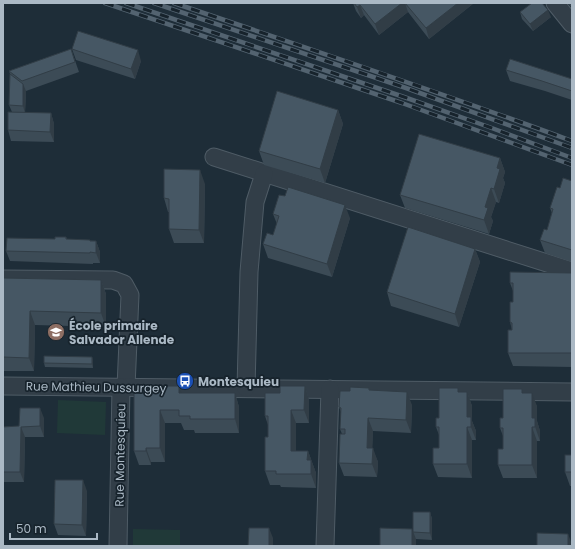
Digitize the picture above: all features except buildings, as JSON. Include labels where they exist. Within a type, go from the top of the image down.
[{"type":"street","points":[[555,3],[572,24]]},
{"type":"street","points":[[214,157],[572,271]]},
{"type":"street","points":[[246,388],[249,272],[255,202],[264,174]]},
{"type":"street","name":"Rue Montesquieu","points":[[3,279],[113,280],[124,284],[130,294],[124,387],[118,546]]},
{"type":"street","name":"Rue Mathieu Dussurgey","points":[[3,386],[572,392]]},
{"type":"street","points":[[325,546],[330,390]]},
{"type":"green space","points":[[58,400],[106,402],[105,435],[57,433]]},
{"type":"green space","points":[[133,529],[180,530],[180,546],[133,546]]},
{"type":"railway","points":[[105,3],[402,103],[572,165]]},
{"type":"railway","points":[[126,3],[404,97],[572,158]]},
{"type":"railway","points":[[154,3],[406,88],[572,148]]},
{"type":"railway","points":[[174,3],[423,88],[572,141]]},
{"type":"place","name":"École primaire Salvador Allende","points":[[56,332]]},
{"type":"place","name":"Montesquieu","points":[[185,381]]}]
